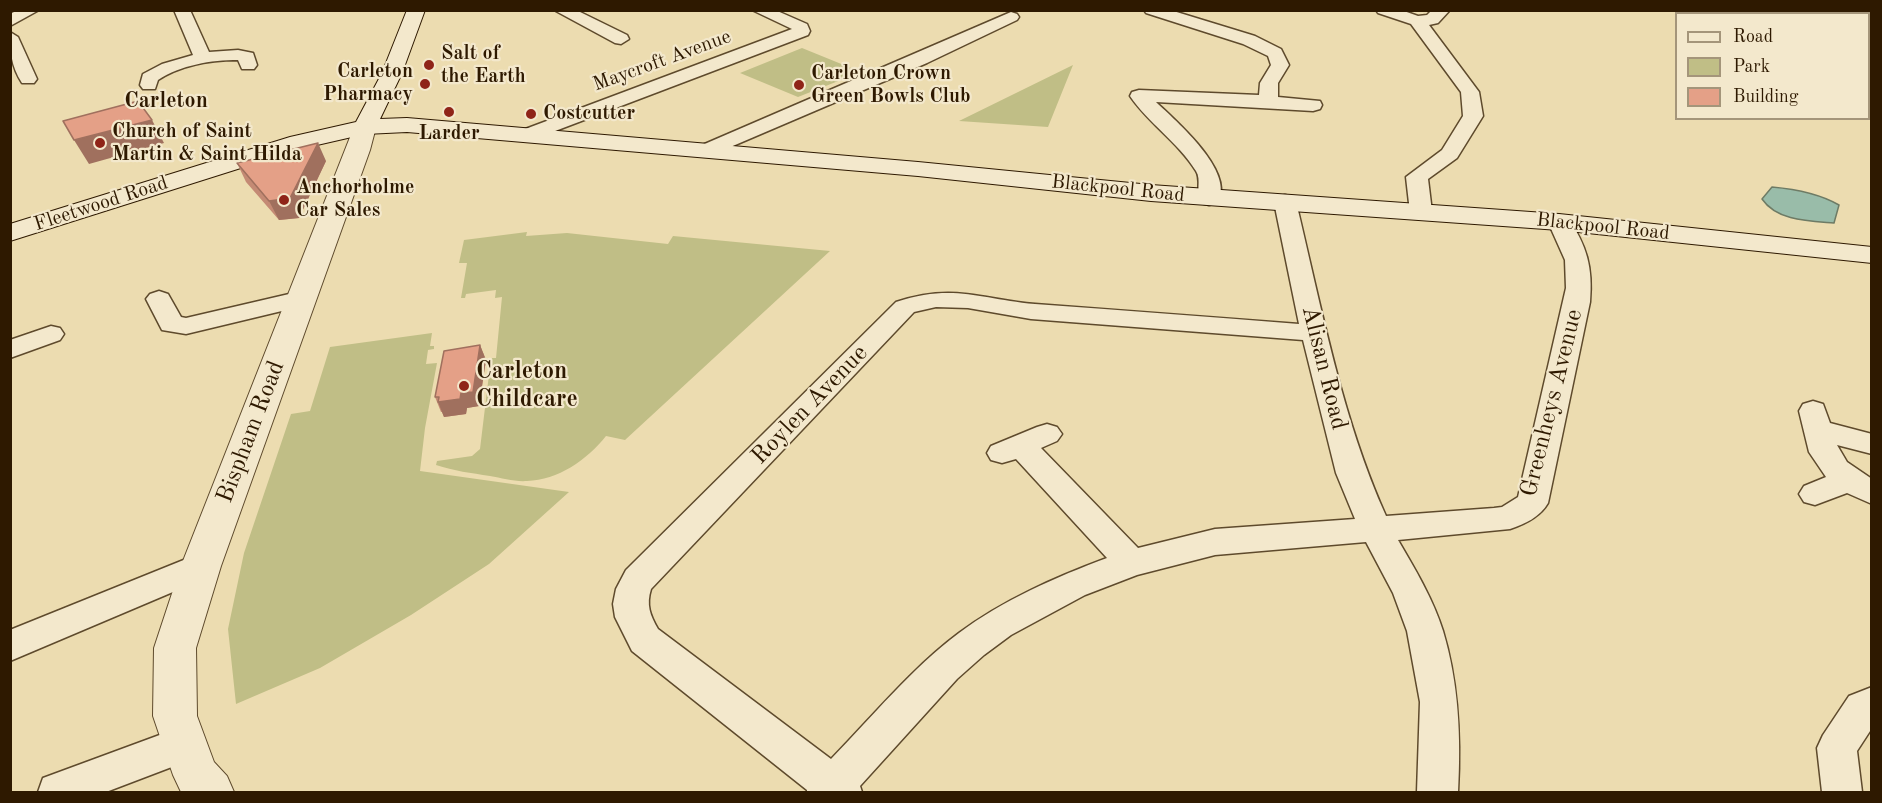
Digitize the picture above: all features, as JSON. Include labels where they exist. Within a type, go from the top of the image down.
[{"type":"main road","name":"Bispham Road","points":[[210,792],[196,775],[175,716],[175,648],[201,566],[365,127],[392,73],[416,10]]},
{"type":"main road","name":"Blackpool Road","points":[[365,127],[416,125],[1209,198],[1559,222],[1872,255]]},
{"type":"main road","name":"Fleetwood Road","points":[[10,233],[298,142],[365,127]]},
{"type":"street","points":[[10,21],[31,10]]},
{"type":"street","points":[[182,10],[203,59]]},
{"type":"street","points":[[562,10],[621,39]]},
{"type":"street","name":"Maycroft Avenue","points":[[527,135],[802,31],[801,27],[794,23],[760,10]]},
{"type":"street","points":[[780,18],[802,10]]},
{"type":"street","points":[[1152,10],[1180,14],[1249,40],[1275,53],[1280,66],[1269,83],[1268,101]]},
{"type":"street","points":[[1384,10],[1417,21],[1432,20],[1442,10]]},
{"type":"street","points":[[707,150],[921,59],[1011,17]]},
{"type":"street","points":[[1417,21],[1470,92],[1473,116],[1450,154],[1417,177],[1420,212]]},
{"type":"street","points":[[10,37],[28,79]]},
{"type":"street","points":[[149,86],[149,78],[161,70],[203,59],[237,54],[247,57],[248,65]]},
{"type":"street","points":[[1124,82],[1177,133],[1209,173],[1209,198]]},
{"type":"street","points":[[1139,96],[1313,105]]},
{"type":"street","name":"Alisan Road","points":[[1285,202],[1314,333],[1351,473],[1376,530],[1410,592],[1425,631],[1439,702],[1438,792]]},
{"type":"street","name":"Greenheys Avenue","points":[[1376,530],[1494,520],[1510,517],[1532,503],[1581,275],[1578,259],[1559,222]]},
{"type":"street","name":"Roylen Avenue","points":[[834,790],[645,640],[629,610],[630,594],[638,580],[905,307],[919,301],[941,298],[1021,310],[1314,333]]},
{"type":"street","points":[[159,299],[171,324],[186,326],[302,299]]},
{"type":"street","points":[[10,350],[51,334]]},
{"type":"street","points":[[1860,486],[1835,469],[1824,454],[1815,420],[1870,444]]},
{"type":"street","points":[[1023,444],[1131,563]]},
{"type":"street","points":[[1815,494],[1860,486]]},
{"type":"street","points":[[834,790],[944,668],[971,644],[1038,602],[1073,585],[1131,563],[1179,549],[1215,543],[1376,530]]},
{"type":"street","points":[[10,646],[201,566]]},
{"type":"street","points":[[1842,792],[1837,748],[1863,708],[1872,704]]},
{"type":"street","points":[[58,792],[184,744]]},
{"type":"green space","name":"Carleton Crown Green Bowls Club","points":[[802,48],[861,72],[798,97],[740,73]]},
{"type":"green space","points":[[1073,65],[1048,127],[959,121]]},
{"type":"green space","points":[[527,232],[526,236],[567,233],[668,244],[673,236],[830,251],[625,440],[606,436],[581,461],[561,473],[539,480],[513,480],[436,465],[437,461],[472,456],[480,449],[491,358],[496,358],[502,297],[495,298],[496,290],[466,294],[465,298],[461,298],[467,263],[459,263],[464,240]]},
{"type":"green space","points":[[432,333],[430,346],[434,346],[434,349],[428,350],[426,364],[437,363],[420,471],[569,492],[489,564],[411,615],[320,668],[236,704],[228,629],[244,553],[291,414],[310,411],[330,347]]},
{"type":"shaded area","points":[[1772,187],[1807,193],[1839,205],[1834,223],[1814,222],[1776,212],[1762,199]]},
{"type":"building","points":[[138,101],[152,120],[74,140],[63,121]]},
{"type":"building","points":[[318,143],[290,198],[269,201],[237,163]]},
{"type":"building","points":[[480,345],[473,392],[461,393],[460,399],[438,402],[439,397],[435,397],[444,351]]},
{"type":"place","name":"Salt of the Earth","points":[[429,65]]},
{"type":"place","name":"Carleton Pharmacy","points":[[425,84]]},
{"type":"place","name":"Carleton Crown Green Bowls Club","points":[[799,85]]},
{"type":"place","name":"Larder","points":[[449,112]]},
{"type":"place","name":"Costcutter","points":[[531,114]]},
{"type":"place","name":"Church of Saint Martin & Saint Hilda","points":[[100,143]]},
{"type":"place","name":"Anchorholme Car Sales","points":[[284,200]]},
{"type":"place","name":"Carleton Childcare","points":[[464,386]]},
{"type":"district","name":"Carleton","points":[[166,101]]}]
